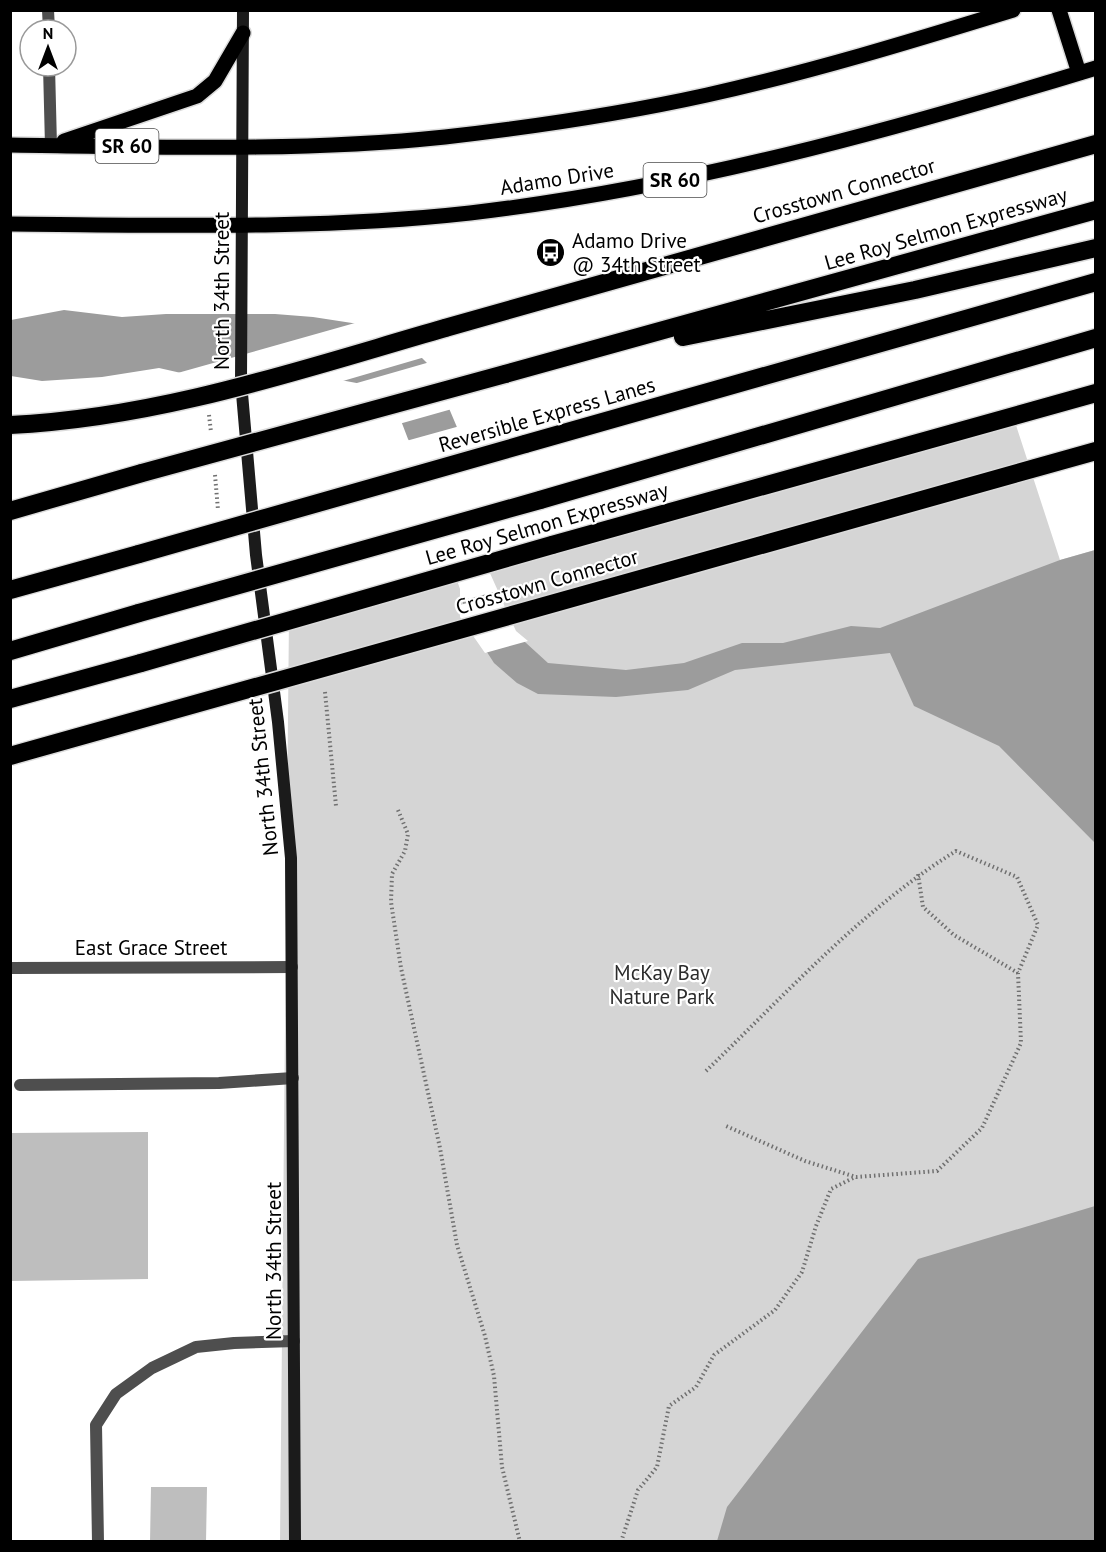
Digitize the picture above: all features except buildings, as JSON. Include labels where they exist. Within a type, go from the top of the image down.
[{"type":"highway","name":"Crosstown Connector","points":[[10,425],[105,416],[206,396],[1095,144]]},
{"type":"highway","name":"Lee Roy Selmon Expressway","points":[[10,511],[1095,210]]},
{"type":"highway","points":[[505,374],[915,290],[1095,248]]},
{"type":"highway","name":"Reversible Express Lanes","points":[[10,590],[1095,282]]},
{"type":"highway","points":[[10,651],[540,500],[1095,338]]},
{"type":"highway","name":"Lee Roy Selmon Expressway","points":[[10,699],[1095,393]]},
{"type":"highway","name":"Crosstown Connector","points":[[10,756],[1095,451]]},
{"type":"main road","name":"SR 60","points":[[10,145],[243,147],[355,144],[443,137],[619,112],[793,74],[1013,10]]},
{"type":"main road","points":[[1059,10],[1079,73]]},
{"type":"main road","points":[[51,146],[197,96],[215,81],[243,33]]},
{"type":"main road","name":"Adamo Drive","points":[[10,224],[242,225],[380,220],[469,213],[650,185],[822,148],[1095,68]]},
{"type":"street","name":"North 34th Street","points":[[243,10],[241,382],[256,555],[278,722],[291,858],[295,1542]]},
{"type":"street","points":[[49,78],[51,146]]},
{"type":"street","name":"East Grace Street","points":[[10,968],[292,967]]},
{"type":"street","points":[[20,1085],[219,1083],[293,1078]]},
{"type":"street","points":[[98,1542],[96,1425],[116,1394],[152,1368],[196,1347],[234,1342],[294,1341]]},
{"type":"path","points":[[325,692],[336,806]]},
{"type":"path","points":[[398,810],[408,834],[405,851],[392,874],[391,902],[401,968],[440,1148],[457,1245],[485,1336],[494,1376],[502,1467],[519,1542]]},
{"type":"path","points":[[621,1542],[638,1490],[657,1467],[669,1406],[696,1387],[714,1355],[775,1310],[802,1272],[816,1226],[831,1189],[856,1177],[937,1171],[982,1128],[1021,1043],[1018,973],[1038,925],[1017,877],[956,851],[918,874],[854,930],[706,1071]]},
{"type":"path","points":[[918,874],[923,907],[954,935],[1018,973]]},
{"type":"path","points":[[726,1126],[805,1161],[856,1177]]},
{"type":"green space","name":"McKay Bay Nature Park","points":[[1013,416],[1060,560],[1095,550],[1095,1541],[280,1542],[289,616]]},
{"type":"shaded area","points":[[64,310],[122,317],[166,314],[275,314],[313,317],[378,327],[412,348],[432,368],[459,432],[486,572],[500,606],[514,632],[548,663],[626,670],[684,663],[742,643],[783,643],[851,626],[880,628],[1060,560],[1095,550],[1095,843],[999,746],[914,706],[890,653],[735,670],[688,690],[616,697],[538,694],[517,683],[494,663],[463,615],[463,589],[446,524],[395,405],[367,385],[330,378],[190,375],[159,368],[102,377],[42,381],[11,376],[11,320]]},
{"type":"shaded area","points":[[1095,1206],[1095,1541],[717,1541],[727,1507],[918,1259]]},
{"type":"pier","points":[[362,321],[379,325],[413,345],[425,357],[336,383],[275,375],[190,378],[174,374]]},
{"type":"pier","points":[[430,362],[435,367],[452,409],[399,424],[392,407],[366,388],[350,385]]},
{"type":"pier","points":[[460,426],[476,483],[489,571],[498,591],[460,601],[460,589],[446,549],[443,525],[429,498],[416,457],[406,441]]},
{"type":"pier","points":[[499,594],[516,631],[528,641],[485,653],[460,617],[460,605]]},
{"type":"place","name":"Adamo Drive @ 34th Street","points":[[551,253]]}]
